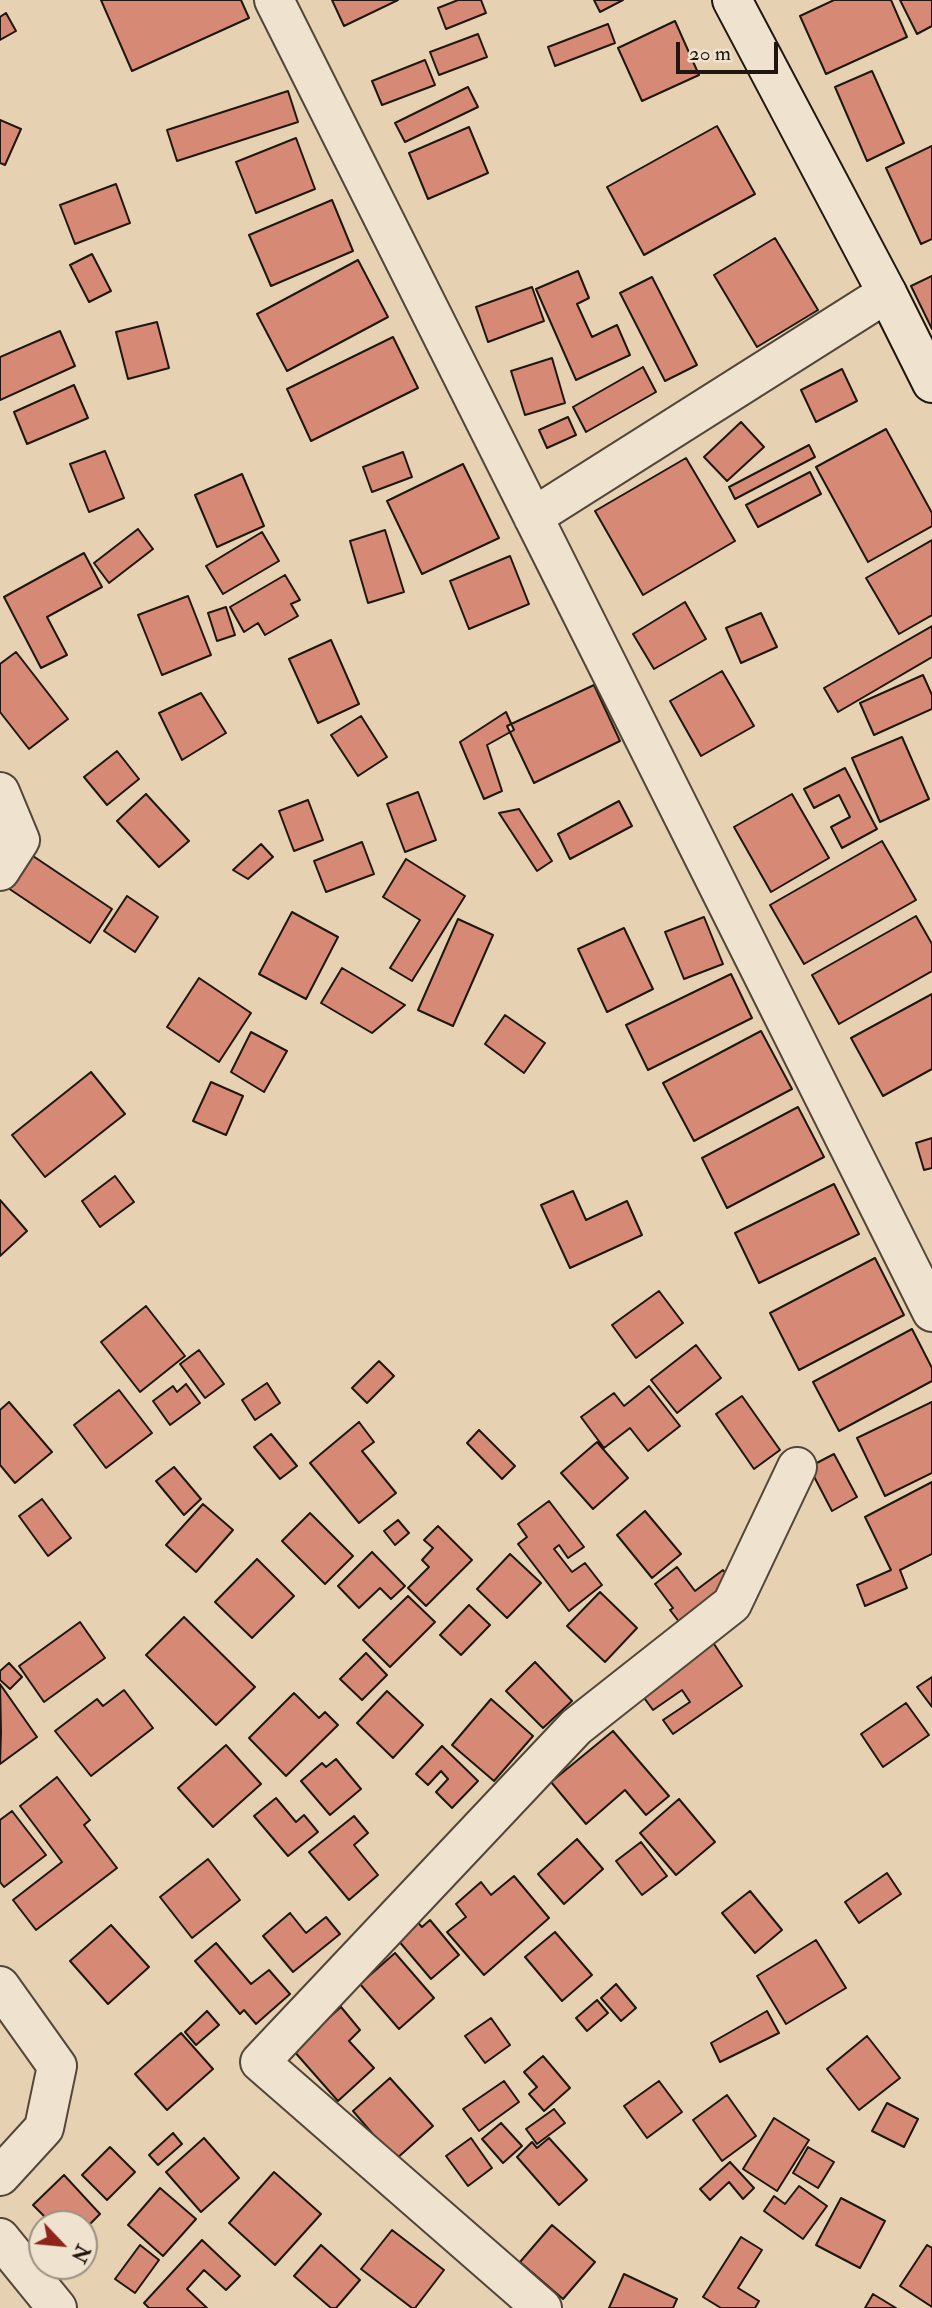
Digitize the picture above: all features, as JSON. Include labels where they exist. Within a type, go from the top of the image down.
[{"type":"street","points":[[274,0],[932,1312]]},
{"type":"street","points":[[732,0],[932,383]]},
{"type":"street","points":[[533,517],[887,293]]},
{"type":"street","points":[[0,792],[20,840],[0,871]]},
{"type":"street","points":[[542,2308],[260,2062],[576,1727],[732,1604],[797,1467]]},
{"type":"street","points":[[0,1986],[57,2066],[44,2128],[0,2176]]},
{"type":"street","points":[[0,2238],[57,2308]]},
{"type":"building","points":[[101,0],[241,0],[249,18],[132,71]]},
{"type":"building","points":[[332,0],[398,0],[344,26]]},
{"type":"building","points":[[458,0],[481,0],[486,13],[446,29],[438,8]]},
{"type":"building","points":[[594,0],[623,0],[600,12]]},
{"type":"building","points":[[834,0],[891,0],[907,37],[826,74],[800,16]]},
{"type":"building","points":[[900,0],[932,0],[932,26],[917,34]]},
{"type":"building","points":[[6,13],[16,31],[0,40],[0,17]]},
{"type":"building","points":[[675,21],[699,75],[642,101],[618,48]]},
{"type":"building","points":[[608,24],[615,43],[555,66],[548,47]]},
{"type":"building","points":[[478,34],[487,57],[439,75],[430,52]]},
{"type":"building","points":[[425,60],[435,85],[382,105],[372,81]]},
{"type":"building","points":[[872,71],[904,143],[867,161],[835,87]]},
{"type":"building","points":[[468,87],[478,107],[405,142],[395,123]]},
{"type":"building","points":[[288,91],[298,122],[177,161],[167,130]]},
{"type":"building","points":[[0,120],[21,129],[5,165],[0,163]]},
{"type":"building","points":[[717,126],[755,194],[644,255],[607,187]]},
{"type":"building","points":[[469,127],[488,173],[428,199],[409,153]]},
{"type":"building","points":[[296,138],[315,189],[256,213],[236,162]]},
{"type":"building","points":[[932,146],[932,239],[921,244],[886,168]]},
{"type":"building","points":[[116,184],[130,223],[75,244],[60,205]]},
{"type":"building","points":[[332,200],[353,251],[271,286],[249,235]]},
{"type":"building","points":[[775,238],[818,310],[757,347],[714,275]]},
{"type":"building","points":[[92,254],[111,291],[89,302],[70,265]]},
{"type":"building","points":[[358,260],[388,317],[287,371],[257,314]]},
{"type":"building","points":[[578,271],[589,298],[577,304],[592,337],[617,325],[630,355],[576,380],[536,289]]},
{"type":"building","points":[[932,276],[932,329],[911,286]]},
{"type":"building","points":[[652,277],[697,365],[665,381],[620,293]]},
{"type":"building","points":[[532,287],[544,321],[488,342],[476,307]]},
{"type":"building","points":[[157,322],[169,368],[128,379],[116,332]]},
{"type":"building","points":[[60,331],[75,366],[0,400],[0,357]]},
{"type":"building","points":[[393,337],[418,388],[311,441],[287,389]]},
{"type":"building","points":[[552,358],[565,403],[525,415],[511,371]]},
{"type":"building","points":[[643,367],[656,392],[586,432],[573,407]]},
{"type":"building","points":[[842,369],[857,401],[816,422],[801,390]]},
{"type":"building","points":[[74,385],[88,418],[27,444],[14,412]]},
{"type":"building","points":[[568,417],[576,435],[547,448],[539,430]]},
{"type":"building","points":[[741,422],[764,447],[727,481],[704,457]]},
{"type":"building","points":[[886,429],[932,513],[932,526],[868,562],[816,467]]},
{"type":"building","points":[[809,445],[815,457],[735,499],[729,487]]},
{"type":"building","points":[[105,451],[124,498],[89,512],[70,464]]},
{"type":"building","points":[[403,452],[412,477],[372,492],[363,467]]},
{"type":"building","points":[[686,458],[735,541],[643,595],[595,511]]},
{"type":"building","points":[[463,464],[499,538],[422,574],[387,501]]},
{"type":"building","points":[[810,472],[821,494],[758,527],[746,505]]},
{"type":"building","points":[[242,474],[264,526],[217,547],[195,495]]},
{"type":"building","points":[[138,529],[153,549],[109,583],[94,563]]},
{"type":"building","points":[[385,530],[404,592],[368,603],[350,541]]},
{"type":"building","points":[[262,532],[279,561],[223,594],[206,566]]},
{"type":"building","points":[[932,540],[932,615],[899,634],[866,578]]},
{"type":"building","points":[[84,553],[102,587],[47,617],[67,655],[41,668],[4,597]]},
{"type":"building","points":[[510,556],[529,604],[469,629],[450,581]]},
{"type":"building","points":[[285,575],[300,600],[291,604],[298,616],[265,635],[258,623],[244,632],[230,607]]},
{"type":"building","points":[[188,596],[211,655],[162,675],[138,615]]},
{"type":"building","points":[[685,602],[706,639],[654,669],[633,634]]},
{"type":"building","points":[[226,607],[235,635],[217,641],[208,613]]},
{"type":"building","points":[[761,613],[777,647],[741,663],[726,628]]},
{"type":"building","points":[[932,626],[932,657],[838,712],[824,688]]},
{"type":"building","points":[[331,640],[359,704],[318,723],[289,659]]},
{"type":"building","points":[[16,652],[68,719],[29,749],[0,712],[0,664]]},
{"type":"building","points":[[722,671],[754,726],[701,756],[670,701]]},
{"type":"building","points":[[923,675],[932,695],[932,709],[874,735],[860,703]]},
{"type":"building","points":[[594,685],[620,741],[534,783],[507,726]]},
{"type":"building","points":[[201,693],[226,733],[182,760],[159,713]]},
{"type":"building","points":[[506,712],[514,730],[487,745],[502,791],[484,799],[460,742]]},
{"type":"building","points":[[361,716],[387,757],[358,776],[331,735]]},
{"type":"building","points":[[902,737],[929,799],[880,822],[852,758]]},
{"type":"building","points":[[117,751],[139,779],[107,805],[84,777]]},
{"type":"building","points":[[845,768],[877,829],[842,848],[831,827],[850,817],[839,795],[814,808],[804,789]]},
{"type":"building","points":[[418,792],[436,840],[405,852],[387,804]]},
{"type":"building","points":[[146,794],[189,841],[159,867],[117,821]]},
{"type":"building","points":[[792,794],[829,858],[771,892],[734,827]]},
{"type":"building","points":[[308,800],[323,840],[294,851],[279,811]]},
{"type":"building","points":[[619,801],[632,826],[570,859],[558,834]]},
{"type":"building","points":[[519,809],[552,861],[537,871],[499,813]]},
{"type":"building","points":[[882,841],[916,900],[804,964],[770,905]]},
{"type":"building","points":[[362,842],[374,874],[326,892],[314,861]]},
{"type":"building","points":[[261,844],[273,857],[248,879],[233,870]]},
{"type":"building","points":[[30,854],[112,909],[90,943],[8,888]]},
{"type":"building","points":[[406,859],[465,896],[412,981],[390,968],[420,920],[383,897]]},
{"type":"building","points":[[127,896],[158,917],[135,952],[104,931]]},
{"type":"building","points":[[292,912],[338,937],[306,999],[259,974]]},
{"type":"building","points":[[916,916],[932,944],[932,971],[839,1024],[812,975]]},
{"type":"building","points":[[704,917],[723,964],[684,979],[665,932]]},
{"type":"building","points":[[458,919],[493,935],[453,1026],[418,1010]]},
{"type":"building","points":[[624,928],[653,989],[607,1012],[578,949]]},
{"type":"building","points":[[342,968],[405,1005],[372,1033],[321,1003]]},
{"type":"building","points":[[731,974],[752,1018],[648,1070],[626,1025]]},
{"type":"building","points":[[199,978],[251,1013],[219,1062],[167,1027]]},
{"type":"building","points":[[932,994],[932,1069],[883,1096],[851,1038]]},
{"type":"building","points":[[505,1015],[545,1043],[524,1073],[485,1044]]},
{"type":"building","points":[[761,1031],[792,1089],[694,1141],[663,1083]]},
{"type":"building","points":[[251,1032],[287,1051],[264,1092],[231,1072]]},
{"type":"building","points":[[91,1072],[125,1114],[45,1177],[12,1135]]},
{"type":"building","points":[[211,1082],[243,1096],[226,1135],[193,1121]]},
{"type":"building","points":[[798,1107],[824,1157],[727,1208],[702,1158]]},
{"type":"building","points":[[932,1138],[932,1168],[924,1170],[916,1143]]},
{"type":"building","points":[[115,1176],[134,1202],[100,1227],[82,1201]]},
{"type":"building","points":[[834,1184],[859,1234],[759,1283],[735,1233]]},
{"type":"building","points":[[573,1191],[586,1220],[627,1201],[642,1235],[570,1268],[541,1205]]},
{"type":"building","points":[[0,1200],[27,1231],[0,1256]]},
{"type":"building","points":[[875,1258],[904,1315],[799,1370],[770,1313]]},
{"type":"building","points":[[659,1291],[683,1323],[636,1358],[612,1325]]},
{"type":"building","points":[[146,1306],[185,1356],[140,1392],[101,1342]]},
{"type":"building","points":[[912,1329],[932,1368],[932,1381],[839,1431],[813,1382]]},
{"type":"building","points":[[696,1345],[721,1378],[677,1413],[651,1380]]},
{"type":"building","points":[[199,1350],[224,1384],[205,1398],[180,1364]]},
{"type":"building","points":[[379,1361],[394,1376],[367,1403],[352,1388]]},
{"type":"building","points":[[267,1383],[280,1403],[255,1420],[242,1400]]},
{"type":"building","points":[[186,1384],[200,1403],[170,1425],[153,1401],[173,1386],[177,1392]]},
{"type":"building","points":[[649,1386],[680,1426],[648,1451],[630,1428],[604,1448],[581,1417],[614,1393],[624,1406]]},
{"type":"building","points":[[119,1390],[152,1433],[106,1468],[74,1425]]},
{"type":"building","points":[[742,1396],[780,1450],[754,1469],[716,1414]]},
{"type":"building","points":[[9,1402],[52,1452],[15,1483],[0,1465],[0,1410]]},
{"type":"building","points":[[932,1402],[932,1473],[885,1496],[857,1438]]},
{"type":"building","points":[[359,1422],[374,1442],[362,1451],[396,1493],[359,1523],[310,1463]]},
{"type":"building","points":[[479,1430],[515,1466],[502,1479],[467,1443]]},
{"type":"building","points":[[271,1434],[297,1466],[280,1479],[254,1447]]},
{"type":"building","points":[[597,1442],[628,1478],[593,1509],[561,1473]]},
{"type":"building","points":[[834,1454],[857,1497],[832,1511],[809,1467]]},
{"type":"building","points":[[174,1467],[201,1499],[184,1515],[156,1481]]},
{"type":"building","points":[[932,1482],[932,1554],[900,1570],[907,1588],[865,1606],[857,1585],[891,1570],[865,1517]]},
{"type":"building","points":[[42,1499],[71,1538],[48,1556],[19,1516]]},
{"type":"building","points":[[549,1501],[584,1547],[568,1558],[559,1545],[554,1549],[572,1572],[585,1563],[602,1585],[569,1611],[518,1544],[527,1537],[518,1524]]},
{"type":"building","points":[[203,1504],[233,1530],[196,1572],[166,1545]]},
{"type":"building","points":[[645,1511],[681,1554],[652,1578],[617,1535]]},
{"type":"building","points":[[310,1513],[353,1556],[325,1584],[282,1541]]},
{"type":"building","points":[[398,1520],[409,1533],[395,1545],[384,1531]]},
{"type":"building","points":[[438,1526],[472,1560],[426,1606],[408,1588],[429,1567],[422,1560],[433,1548],[424,1540]]},
{"type":"building","points":[[372,1552],[405,1586],[391,1599],[380,1588],[359,1608],[338,1586]]},
{"type":"building","points":[[510,1554],[541,1583],[507,1618],[477,1589]]},
{"type":"building","points":[[257,1559],[294,1596],[252,1638],[215,1602]]},
{"type":"building","points":[[677,1567],[695,1591],[723,1570],[733,1583],[680,1623],[670,1610],[673,1608],[655,1584]]},
{"type":"building","points":[[600,1592],[637,1628],[605,1662],[567,1626]]},
{"type":"building","points":[[408,1596],[435,1622],[390,1667],[363,1640]]},
{"type":"building","points":[[469,1605],[490,1625],[461,1655],[440,1635]]},
{"type":"building","points":[[184,1617],[255,1687],[216,1725],[146,1655]]},
{"type":"building","points":[[80,1622],[105,1658],[44,1702],[19,1666]]},
{"type":"building","points":[[712,1641],[742,1686],[673,1734],[663,1720],[690,1702],[682,1690],[653,1710],[639,1691]]},
{"type":"building","points":[[366,1653],[387,1675],[362,1700],[340,1679]]},
{"type":"building","points":[[535,1662],[572,1701],[543,1728],[506,1691]]},
{"type":"building","points":[[9,1663],[22,1677],[10,1689],[0,1680],[0,1671]]},
{"type":"building","points":[[932,1677],[932,1707],[917,1687]]},
{"type":"building","points":[[0,1684],[37,1737],[0,1764],[1,1732]]},
{"type":"building","points":[[124,1690],[153,1728],[91,1776],[55,1731],[97,1699],[103,1706]]},
{"type":"building","points":[[387,1691],[423,1725],[393,1758],[357,1723]]},
{"type":"building","points":[[294,1693],[319,1718],[325,1712],[338,1725],[286,1776],[249,1738]]},
{"type":"building","points":[[491,1699],[533,1736],[494,1781],[452,1745]]},
{"type":"building","points":[[906,1703],[929,1735],[883,1767],[861,1734]]},
{"type":"building","points":[[613,1731],[669,1796],[646,1815],[625,1790],[586,1824],[551,1782]]},
{"type":"building","points":[[226,1745],[261,1784],[213,1827],[178,1788]]},
{"type":"building","points":[[442,1746],[478,1781],[452,1808],[436,1792],[448,1779],[441,1771],[428,1785],[416,1774]]},
{"type":"building","points":[[336,1759],[361,1789],[330,1815],[301,1781],[322,1763],[326,1767]]},
{"type":"building","points":[[57,1777],[90,1820],[84,1825],[117,1868],[36,1930],[13,1900],[62,1862],[20,1806]]},
{"type":"building","points":[[276,1798],[296,1822],[304,1815],[318,1832],[288,1856],[254,1816]]},
{"type":"building","points":[[679,1799],[715,1842],[676,1875],[640,1833]]},
{"type":"building","points":[[12,1811],[46,1855],[4,1887],[0,1882],[0,1820]]},
{"type":"building","points":[[354,1816],[368,1833],[354,1845],[378,1875],[349,1900],[309,1852]]},
{"type":"building","points":[[577,1839],[603,1869],[564,1904],[538,1874]]},
{"type":"building","points":[[641,1842],[667,1876],[642,1895],[616,1861]]},
{"type":"building","points":[[208,1859],[240,1900],[192,1938],[160,1897]]},
{"type":"building","points":[[887,1873],[901,1894],[859,1923],[845,1902]]},
{"type":"building","points":[[514,1876],[549,1918],[484,1975],[447,1932],[466,1917],[456,1904],[481,1882],[491,1895]]},
{"type":"building","points":[[750,1891],[782,1930],[755,1953],[722,1913]]},
{"type":"building","points":[[290,1913],[306,1933],[326,1917],[340,1934],[293,1972],[263,1936]]},
{"type":"building","points":[[412,1916],[422,1927],[430,1920],[459,1955],[431,1979],[392,1933]]},
{"type":"building","points":[[111,1925],[149,1967],[108,2004],[70,1961]]},
{"type":"building","points":[[555,1932],[592,1975],[562,2001],[525,1957]]},
{"type":"building","points":[[816,1940],[846,1988],[786,2024],[757,1976]]},
{"type":"building","points":[[216,1943],[251,1984],[269,1970],[290,1994],[256,2024],[244,2010],[240,2014],[195,1961]]},
{"type":"building","points":[[395,1953],[434,1998],[399,2029],[360,1984]]},
{"type":"building","points":[[616,1984],[636,2008],[621,2021],[601,1998]]},
{"type":"building","points":[[597,2000],[608,2013],[587,2031],[576,2018]]},
{"type":"building","points":[[341,2007],[360,2030],[349,2041],[374,2068],[338,2101],[293,2050]]},
{"type":"building","points":[[207,2011],[219,2025],[196,2045],[185,2032]]},
{"type":"building","points":[[767,2011],[779,2033],[720,2062],[711,2043]]},
{"type":"building","points":[[491,2018],[510,2045],[485,2063],[465,2036]]},
{"type":"building","points":[[181,2033],[213,2069],[167,2110],[135,2074]]},
{"type":"building","points":[[867,2036],[900,2078],[859,2110],[827,2069]]},
{"type":"building","points":[[543,2056],[570,2088],[544,2111],[529,2094],[537,2087],[524,2072]]},
{"type":"building","points":[[390,2078],[433,2126],[395,2160],[353,2111]]},
{"type":"building","points":[[504,2081],[519,2102],[479,2131],[463,2109]]},
{"type":"building","points":[[659,2081],[682,2112],[647,2138],[624,2106]]},
{"type":"building","points":[[727,2095],[756,2136],[722,2161],[693,2120]]},
{"type":"building","points":[[887,2103],[918,2119],[904,2147],[872,2131]]},
{"type":"building","points":[[554,2109],[565,2123],[537,2144],[526,2129]]},
{"type":"building","points":[[774,2118],[809,2140],[777,2191],[743,2169]]},
{"type":"building","points":[[501,2123],[522,2146],[503,2163],[482,2139]]},
{"type":"building","points":[[173,2133],[182,2144],[158,2165],[149,2155]]},
{"type":"building","points":[[204,2138],[239,2178],[201,2212],[166,2172]]},
{"type":"building","points":[[471,2138],[492,2168],[468,2186],[446,2156]]},
{"type":"building","points":[[549,2138],[587,2180],[559,2205],[517,2157],[532,2142],[537,2148]]},
{"type":"building","points":[[110,2147],[135,2172],[107,2200],[82,2175]]},
{"type":"building","points":[[808,2147],[834,2162],[818,2188],[793,2173]]},
{"type":"building","points":[[730,2162],[754,2188],[743,2199],[729,2182],[710,2200],[700,2189]]},
{"type":"building","points":[[274,2172],[321,2214],[275,2265],[229,2223]]},
{"type":"building","points":[[64,2175],[96,2210],[38,2210],[33,2205]]},
{"type":"building","points":[[799,2186],[827,2206],[803,2239],[764,2211],[774,2196],[785,2204]]},
{"type":"building","points":[[160,2188],[196,2219],[163,2256],[128,2225]]},
{"type":"building","points":[[841,2198],[885,2221],[860,2268],[816,2245]]},
{"type":"building","points":[[552,2225],[595,2262],[563,2299],[520,2262]]},
{"type":"building","points":[[392,2230],[444,2270],[415,2308],[361,2269]]},
{"type":"building","points":[[741,2237],[762,2250],[738,2288],[759,2301],[755,2308],[721,2308],[703,2297]]},
{"type":"building","points":[[202,2240],[240,2276],[226,2290],[204,2270],[187,2289],[207,2308],[149,2308],[144,2303]]},
{"type":"building","points":[[140,2245],[159,2260],[135,2293],[115,2279]]},
{"type":"building","points":[[321,2245],[360,2280],[336,2308],[331,2308],[294,2276]]},
{"type":"building","points":[[927,2245],[932,2248],[932,2307],[900,2286]]},
{"type":"building","points":[[624,2274],[677,2299],[673,2308],[609,2308]]},
{"type":"building","points":[[873,2294],[896,2308],[865,2308]]}]
